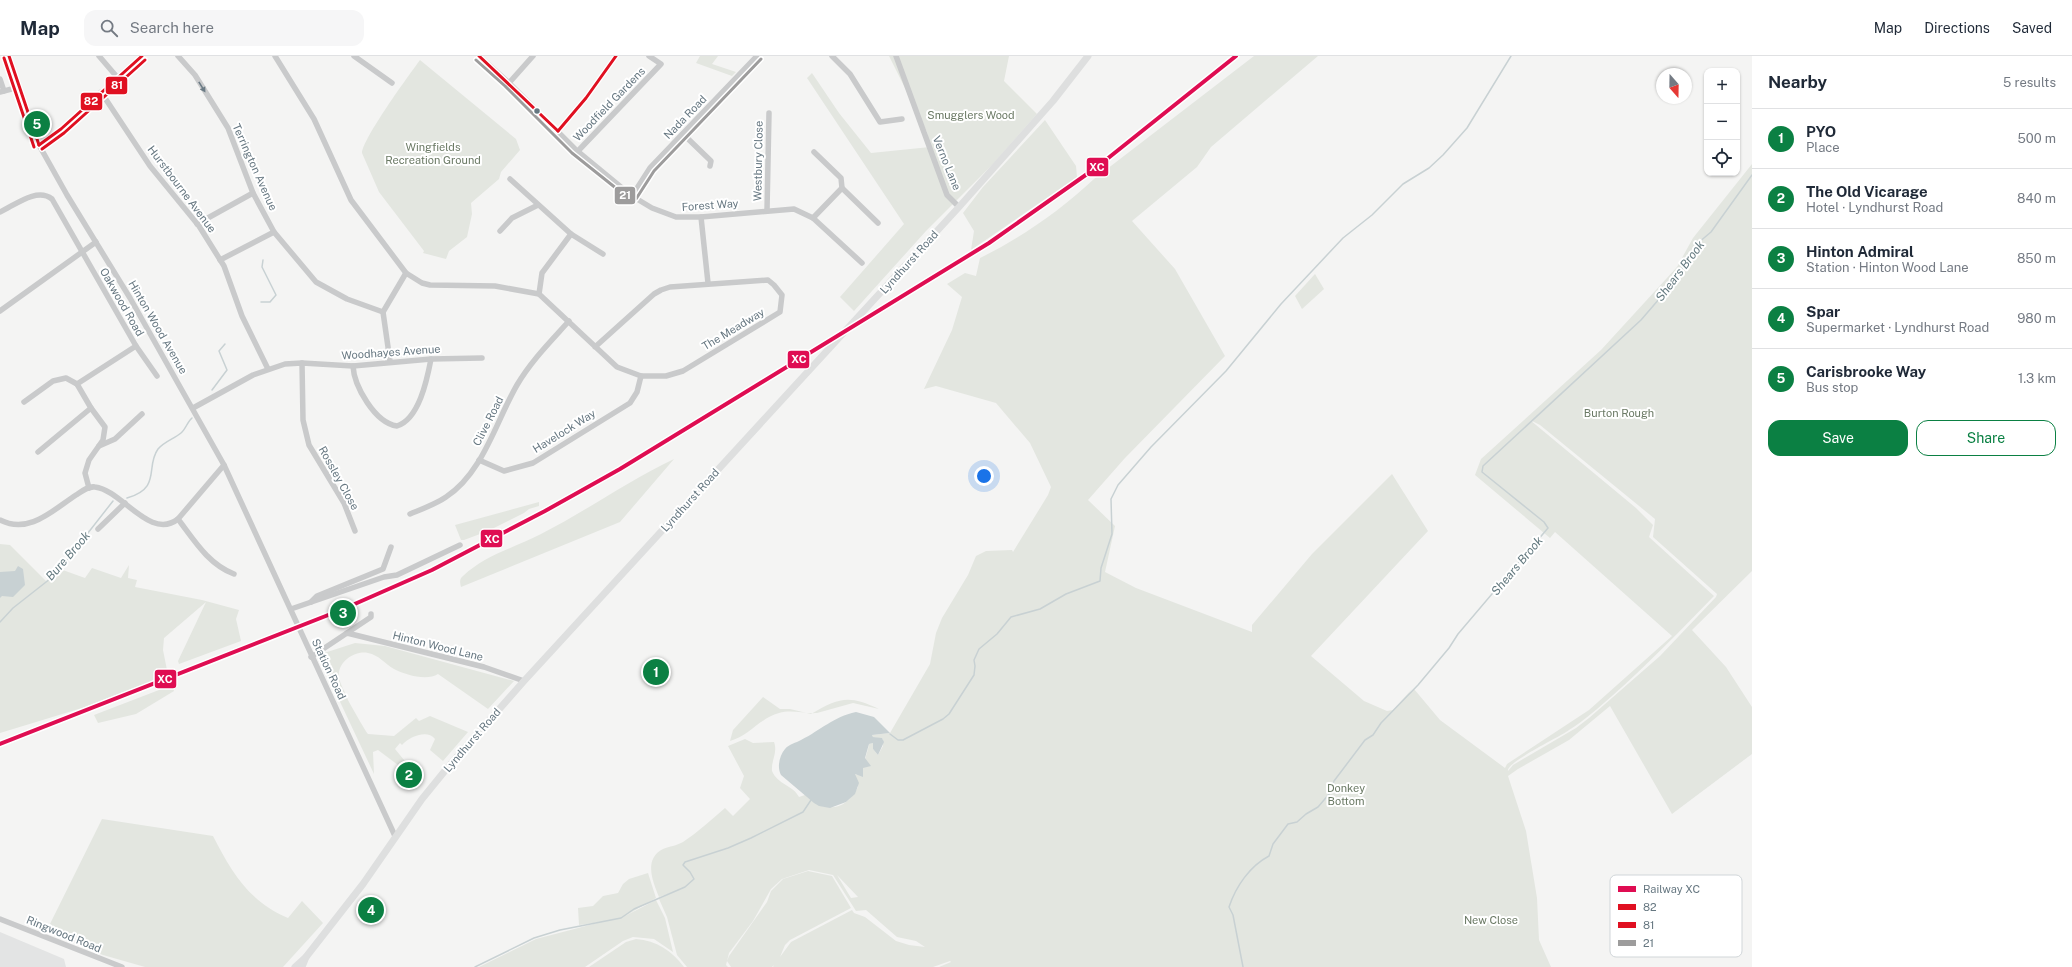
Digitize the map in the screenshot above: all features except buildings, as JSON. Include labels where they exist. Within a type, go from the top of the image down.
[{"type":"main road","name":"Lyndhurst Road","points":[[294,967],[306,957],[448,767],[524,681],[958,207],[1053,100],[1088,56]]},
{"type":"main road","name":"Lyndhurst Road","points":[[302,967],[306,957]]},
{"type":"street","name":"Hinton Wood Avenue","points":[[9,56],[39,144],[193,408],[224,465],[291,609]]},
{"type":"street","points":[[99,56],[117,77]]},
{"type":"street","points":[[39,144],[61,129],[100,92],[142,56]]},
{"type":"street","name":"Terrington Avenue","points":[[178,56],[195,75],[228,128],[253,193],[274,232],[316,282],[347,300],[383,312]]},
{"type":"street","points":[[275,56],[314,119],[351,200],[406,273],[422,283],[452,286],[495,286],[539,294],[595,347]]},
{"type":"street","points":[[354,56],[392,84]]},
{"type":"street","name":"Forest Way","points":[[479,56],[509,83],[578,151],[632,196],[652,208],[676,217],[701,217],[767,210],[794,209],[812,218],[862,263]]},
{"type":"street","name":"Woodfield Gardens","points":[[558,131],[586,98],[616,56]]},
{"type":"street","name":"Woodfield Gardens","points":[[578,151],[661,64],[649,56]]},
{"type":"street","name":"Nada Road","points":[[632,196],[650,168],[757,56]]},
{"type":"street","points":[[832,56],[850,74],[880,122],[902,119]]},
{"type":"street","name":"Verno Lane","points":[[896,56],[947,195],[958,207]]},
{"type":"street","points":[[509,83],[535,57]]},
{"type":"street","points":[[0,79],[2,92],[19,86]]},
{"type":"street","name":"Hurstbourne Avenue","points":[[100,92],[150,166],[197,224],[220,260],[242,316],[268,369]]},
{"type":"street","name":"Westbury Close","points":[[767,210],[769,113]]},
{"type":"street","points":[[683,134],[712,162]]},
{"type":"street","points":[[814,152],[841,178],[842,188],[878,222]]},
{"type":"street","points":[[510,179],[517,183],[538,205],[571,234],[603,254]]},
{"type":"street","points":[[812,218],[842,188]]},
{"type":"street","points":[[197,224],[253,193]]},
{"type":"street","name":"Oakwood Road","points":[[0,212],[33,195],[47,195],[52,199],[136,346],[77,384]]},
{"type":"street","points":[[500,231],[512,218],[538,205]]},
{"type":"street","points":[[701,217],[708,283]]},
{"type":"street","points":[[220,260],[274,232]]},
{"type":"street","points":[[539,294],[542,273],[571,234]]},
{"type":"street","points":[[0,311],[96,242]]},
{"type":"street","points":[[390,361],[383,312],[406,273]]},
{"type":"street","name":"The Meadway","points":[[768,280],[782,295],[780,312],[683,371],[666,376],[641,376],[617,367],[595,347],[654,294],[661,290],[670,287],[708,283],[768,280]]},
{"type":"street","name":"Clive Road","points":[[410,514],[446,498],[462,484],[479,460],[518,384],[542,351],[569,321]]},
{"type":"street","points":[[136,346],[157,376]]},
{"type":"street","name":"Woodhayes Avenue","points":[[193,408],[238,382],[268,369],[285,364],[302,363],[353,366],[390,361],[482,358]]},
{"type":"street","points":[[353,366],[356,384],[378,416],[384,422],[397,426],[409,419],[414,413],[427,380],[431,359]]},
{"type":"street","name":"Rossley Close","points":[[302,363],[303,420],[309,445],[344,504],[355,531]]},
{"type":"street","name":"Havelock Way","points":[[479,460],[504,471],[533,462],[630,403],[637,392],[641,376]]},
{"type":"street","points":[[24,402],[53,381],[66,378],[77,384],[91,408],[105,427],[103,440],[89,460],[85,473],[89,488]]},
{"type":"street","points":[[38,452],[91,408]]},
{"type":"street","points":[[99,446],[115,439],[142,414]]},
{"type":"street","points":[[0,520],[14,525],[31,523],[83,491],[96,487],[104,489],[148,520],[157,524],[170,524],[178,519],[224,465]]},
{"type":"street","points":[[98,529],[125,503]]},
{"type":"street","points":[[178,519],[207,556],[225,571],[234,574]]},
{"type":"street","points":[[291,609],[384,577],[397,574],[460,545]]},
{"type":"street","points":[[309,603],[317,596],[383,569],[391,547]]},
{"type":"street","name":"Station Road","points":[[291,609],[310,655],[395,836]]},
{"type":"street","points":[[310,655],[371,617]]},
{"type":"street","name":"Hinton Wood Lane","points":[[347,633],[484,667],[524,681]]},
{"type":"street","name":"Ringwood Road","points":[[0,919],[122,967]]},
{"type":"shaded area","points":[[18,566],[23,569],[25,585],[13,597],[2,596],[0,598],[0,572],[15,571]]},
{"type":"shaded area","points":[[856,712],[874,717],[890,733],[872,735],[873,737],[882,738],[884,742],[878,755],[873,749],[873,743],[869,744],[865,758],[871,766],[863,768],[863,777],[855,774],[859,783],[855,794],[846,802],[830,808],[819,806],[781,775],[779,766],[781,755],[788,746],[834,720]]},
{"type":"shaded area","points":[[0,932],[64,959],[66,967],[0,967]]},
{"type":"green space","points":[[700,56],[718,56],[712,64],[736,72],[732,76],[696,63]]},
{"type":"green space","name":"Smugglers Wood","points":[[889,56],[1009,56],[1004,81],[1037,114],[993,164],[926,231],[854,311],[840,297],[904,224],[807,78],[812,73],[839,113],[871,153],[930,147],[927,132]]},
{"type":"green space","points":[[1254,56],[1318,56],[1211,147],[1197,167],[1132,221],[1175,269],[1225,356],[1125,458],[1088,500],[1115,526],[1105,572],[1136,588],[1252,632],[1252,625],[1312,554],[1392,474],[1428,531],[1311,656],[1364,701],[1387,711],[1393,710],[1412,689],[1408,695],[1414,689],[1440,720],[1505,768],[1507,764],[1589,710],[1672,636],[1555,532],[1550,538],[1475,475],[1481,459],[1601,350],[1677,267],[1693,238],[1752,164],[1752,571],[1692,630],[1726,667],[1752,707],[1752,754],[1672,814],[1610,706],[1569,740],[1508,776],[1526,831],[1537,898],[1539,940],[1551,967],[939,967],[951,962],[950,961],[933,967],[773,967],[774,965],[772,967],[731,967],[727,961],[726,965],[728,967],[687,967],[677,955],[667,917],[659,899],[676,891],[659,897],[654,885],[651,871],[653,859],[657,853],[663,849],[683,842],[725,808],[733,816],[750,799],[740,788],[744,776],[728,746],[745,739],[753,743],[774,742],[775,753],[772,763],[772,771],[778,779],[793,790],[799,797],[805,795],[812,801],[827,807],[841,805],[847,801],[858,787],[854,774],[863,776],[862,773],[869,744],[873,743],[873,749],[878,755],[883,746],[883,739],[873,737],[872,735],[890,733],[930,664],[936,633],[942,618],[968,575],[976,556],[986,551],[1012,550],[1013,552],[1048,495],[1051,487],[1030,443],[996,403],[936,386],[924,389],[952,330],[962,297],[947,284],[965,273],[976,276],[980,258],[1010,242],[1040,223],[1068,202],[1094,179]],"holes":[[[1530,420],[1540,425],[1655,519],[1653,537],[1717,594],[1716,597],[1660,656],[1589,718],[1576,728],[1513,765],[1508,771],[1515,762],[1569,730],[1596,709],[1625,684],[1714,596],[1649,537],[1653,525],[1636,508]],[[809,870],[833,875],[856,911],[866,910],[897,937],[916,941],[925,947],[909,945],[896,941],[865,917],[854,913],[852,910],[791,942],[780,957],[785,945],[790,940],[851,908],[832,876],[808,871],[783,879],[771,891],[767,902],[727,961],[729,953],[753,921],[771,889],[782,879]],[[837,875],[858,897],[851,898]]]},
{"type":"green space","name":"Wingfields Recreation Ground","points":[[420,60],[516,139],[520,150],[501,172],[499,179],[471,203],[472,214],[467,237],[449,251],[446,259],[423,253],[424,251],[379,192],[362,153],[364,145],[378,121]]},
{"type":"green space","points":[[1045,120],[1076,166],[1077,177],[971,250],[974,231],[963,213],[983,187]]},
{"type":"green space","points":[[1315,274],[1324,289],[1302,309],[1295,296]]},
{"type":"green space","points":[[674,459],[620,522],[461,587],[461,578],[490,557],[558,525]]},
{"type":"green space","points":[[539,502],[539,506],[529,509],[488,531],[464,540],[461,540],[455,525]]},
{"type":"green space","points":[[0,544],[10,545],[46,581],[60,569],[85,578],[92,568],[121,578],[129,565],[128,578],[137,580],[135,587],[202,600],[239,610],[236,619],[241,641],[179,664],[178,661],[206,602],[164,638],[163,650],[168,675],[82,708],[0,733]]},
{"type":"green space","points":[[355,643],[385,646],[514,681],[488,709],[438,674],[428,677],[410,675],[394,669],[379,658],[368,653],[358,653],[348,658],[341,666],[339,672],[341,685],[368,734],[394,736],[416,718],[419,721],[430,716],[468,732],[443,761],[430,750],[435,739],[432,736],[423,734],[418,735],[409,739],[402,745],[400,743],[395,749],[409,766],[406,771],[378,750],[373,752],[374,774],[318,655]]},
{"type":"green space","points":[[172,685],[174,691],[136,714],[98,723],[94,715]]},
{"type":"green space","points":[[763,697],[780,709],[790,709],[805,713],[789,711],[772,715],[737,739],[730,741],[733,730]]},
{"type":"green space","points":[[845,700],[860,701],[879,709],[853,703],[813,713],[837,701]]},
{"type":"green space","points":[[102,819],[213,836],[234,873],[262,903],[288,918],[302,901],[323,923],[283,967],[145,967],[103,955],[46,932]]},
{"type":"green space","points":[[648,873],[656,898],[625,916],[656,900],[665,918],[673,952],[654,939],[633,937],[623,941],[585,967],[479,967],[536,939],[601,922],[579,925],[578,908],[593,906],[603,896],[618,893],[623,884],[629,879]]},
{"type":"green space","points":[[636,939],[651,942],[663,947],[669,951],[684,967],[589,967],[626,942]]},
{"type":"waterway","points":[[890,734],[898,740],[903,740],[943,719],[949,714],[974,675],[974,660],[979,649],[997,634],[1011,617],[1040,609],[1066,594],[1100,581],[1101,568],[1112,534],[1111,499],[1118,485],[1151,447],[1226,371],[1281,304],[1343,238],[1372,215],[1403,184],[1429,168],[1443,155],[1467,128],[1511,56]]},
{"type":"waterway","name":"Shears Brook","points":[[1243,967],[1233,915],[1229,907],[1244,877],[1256,865],[1269,856],[1273,844],[1288,824],[1297,822],[1306,814],[1318,807],[1330,793],[1334,781],[1365,740],[1373,735],[1381,723],[1418,685],[1449,648],[1458,634],[1548,528],[1544,522],[1482,472],[1483,466],[1641,320],[1672,284],[1698,243],[1711,232],[1752,175]]},
{"type":"waterway","name":"Bure Brook","points":[[261,302],[270,302],[276,295],[262,267],[263,260]]},
{"type":"waterway","name":"Bure Brook","points":[[212,390],[227,370],[219,351],[225,344]]},
{"type":"waterway","name":"Bure Brook","points":[[127,498],[138,494],[145,489],[149,483],[154,456],[158,449],[181,433],[192,418]]},
{"type":"waterway","name":"Bure Brook","points":[[0,622],[13,608],[55,575],[113,501]]},
{"type":"waterway","points":[[475,967],[534,938],[560,930],[621,918],[634,909],[685,887],[694,879],[683,865],[685,862],[728,848],[751,838],[803,812],[811,800]]},
{"type":"rail line","name":"XC","points":[[0,744],[341,610],[432,570],[545,511],[620,469],[989,243],[1097,167],[1236,56]]},
{"type":"transit line","name":"82","points":[[9,56],[39,145]]},
{"type":"transit line","name":"82","points":[[39,145],[61,129],[142,56]]},
{"type":"transit line","name":"82","points":[[479,56],[558,131]]},
{"type":"transit line","name":"82","points":[[558,131],[586,98],[616,56]]},
{"type":"transit line","name":"81","points":[[4,58],[34,147]]},
{"type":"transit line","name":"21","points":[[476,60],[505,86],[572,153],[632,201],[636,199],[654,171],[761,59]]},
{"type":"transit line","name":"81","points":[[42,149],[64,133],[145,60]]},
{"type":"place","name":"Carisbrooke Way","points":[[37,124]]},
{"type":"place","name":"Hinton Admiral","points":[[343,613]]},
{"type":"place","name":"PYO","points":[[656,672]]},
{"type":"place","name":"The Old Vicarage","points":[[409,775]]},
{"type":"place","name":"Spar","points":[[371,910]]},
{"type":"park label","name":"Burton Rough","points":[[1619,413]]},
{"type":"park label","name":"Donkey Bottom","points":[[1346,794]]},
{"type":"park label","name":"New Close","points":[[1491,920]]}]
